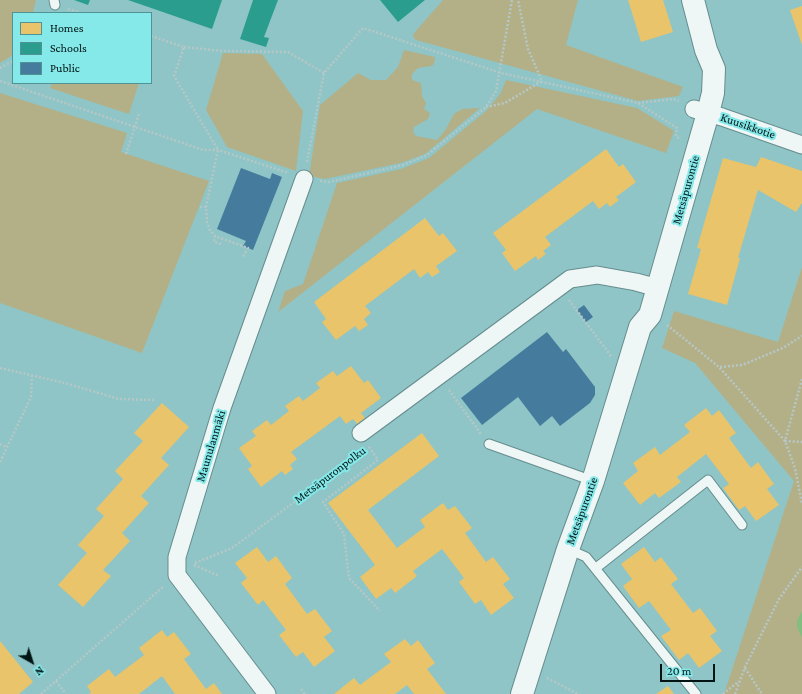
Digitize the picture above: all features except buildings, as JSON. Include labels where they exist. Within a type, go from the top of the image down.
[{"type":"street","name":"Metsäpurontie","points":[[522,694],[568,549],[593,481],[640,327],[638,312],[651,286],[695,108],[700,64],[706,50],[693,0]]},
{"type":"street","name":"Kuusikkotie","points":[[695,108],[802,145]]},
{"type":"street","name":"Maunulanmäki","points":[[177,575],[177,557],[222,408],[304,178]]},
{"type":"street","name":"Metsäpuronpolku","points":[[365,440],[570,279],[595,275],[651,286]]},
{"type":"street","points":[[177,575],[267,694]]},
{"type":"lane","points":[[489,444],[593,481]]},
{"type":"lane","points":[[596,568],[708,480],[742,525]]},
{"type":"lane","points":[[568,549],[586,557],[596,568],[696,694]]},
{"type":"path","points":[[0,81],[203,150],[218,150],[304,178],[329,182],[402,165],[427,155],[486,107],[496,91],[512,0]]},
{"type":"path","points":[[518,0],[528,49],[542,81]]},
{"type":"path","points":[[304,178],[324,72],[363,28],[500,73],[638,103],[673,99],[695,108]]},
{"type":"path","points":[[152,36],[184,47],[222,51],[288,52],[324,72]]},
{"type":"path","points":[[184,47],[174,76],[218,150],[206,207],[207,222],[210,230],[215,236],[248,248],[243,257]]},
{"type":"path","points":[[0,68],[12,62]]},
{"type":"path","points":[[486,107],[505,103],[542,81]]},
{"type":"path","points":[[638,103],[677,128],[676,137]]},
{"type":"path","points":[[126,154],[139,114]]},
{"type":"path","points":[[200,207],[206,207]]},
{"type":"path","points":[[215,236],[214,242],[220,244]]},
{"type":"path","points":[[568,298],[615,361]]},
{"type":"path","points":[[661,321],[719,367],[785,441],[795,468],[802,504]]},
{"type":"path","points":[[719,367],[742,365],[783,348],[802,336]]},
{"type":"path","points":[[0,368],[32,375],[119,399],[155,400]]},
{"type":"path","points":[[0,462],[31,397],[32,375]]},
{"type":"path","points":[[785,441],[802,379]]},
{"type":"path","points":[[453,396],[473,422]]},
{"type":"path","points":[[365,440],[378,460],[323,502],[344,534],[349,578],[380,611]]},
{"type":"path","name":"Metsäpuronpolku","points":[[219,576],[191,564],[232,548],[365,440]]},
{"type":"path","points":[[785,441],[802,442]]},
{"type":"path","points":[[0,444],[8,447]]},
{"type":"path","points":[[735,694],[745,667],[779,599],[802,567]]},
{"type":"path","points":[[41,694],[177,575]]},
{"type":"path","points":[[745,667],[762,694]]},
{"type":"path","points":[[547,678],[578,694]]},
{"type":"path","points":[[56,681],[66,694]]},
{"type":"path","points":[[723,694],[740,681]]},
{"type":"path","points":[[301,688],[305,694]]},
{"type":"shaded area","points":[[0,0],[36,0],[33,12],[12,12],[12,56],[0,63]]},
{"type":"shaded area","points":[[443,0],[578,0],[566,45],[683,87],[679,96],[638,101],[416,40],[413,37],[414,33]]},
{"type":"shaded area","points":[[404,50],[435,57],[434,64],[431,66],[418,68],[412,74],[412,80],[421,83],[422,96],[426,103],[424,109],[430,113],[428,119],[414,127],[413,132],[416,136],[437,140],[446,129],[454,114],[462,109],[480,108],[425,154],[401,163],[325,179],[309,176],[320,105],[358,73],[371,80],[386,80],[398,67]]},
{"type":"shaded area","points":[[223,53],[262,54],[303,111],[296,171],[227,147],[206,110]]},
{"type":"shaded area","points":[[506,80],[637,108],[674,131],[666,153],[537,109],[278,312],[285,291],[303,284],[337,183],[401,169],[429,158],[486,111],[500,94]]},
{"type":"shaded area","points":[[52,84],[139,84],[129,114],[50,88]]},
{"type":"shaded area","points":[[0,93],[127,133],[121,152],[209,181],[142,353],[0,303]]},
{"type":"shaded area","points":[[802,267],[802,694],[724,694],[794,481],[695,363],[662,348],[674,311],[778,342]]},
{"type":"shaded area","points":[[802,611],[802,638],[797,627],[797,621]]}]
